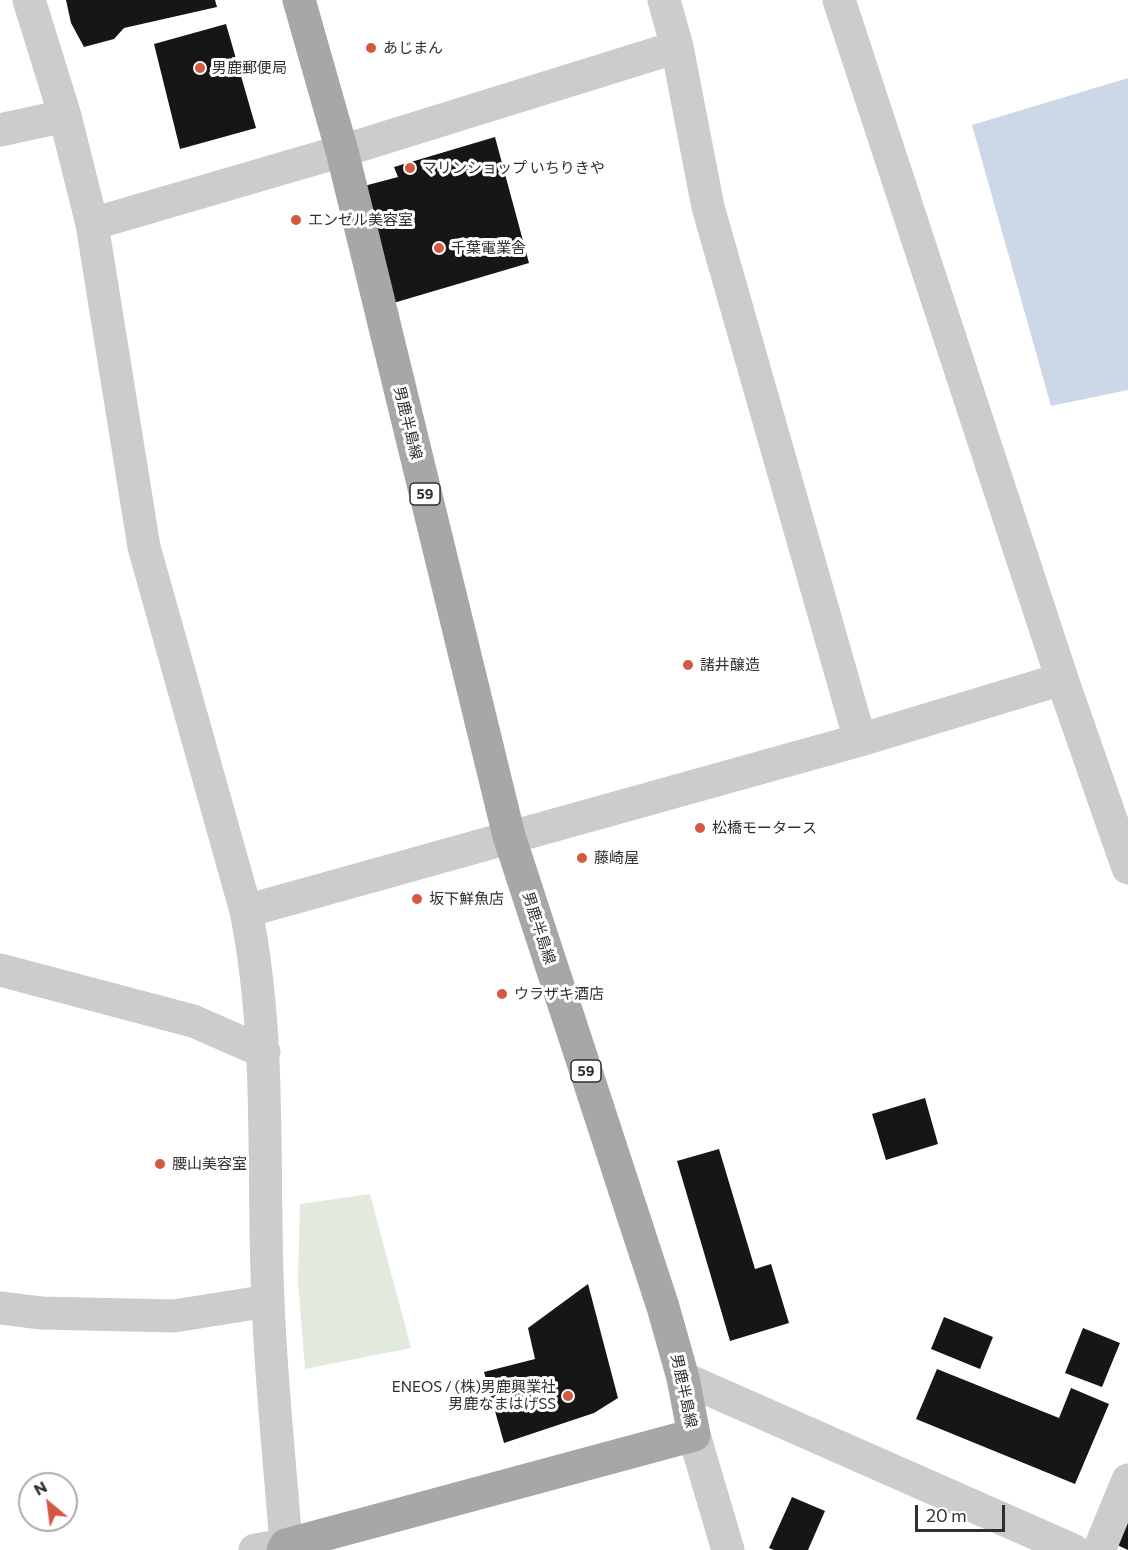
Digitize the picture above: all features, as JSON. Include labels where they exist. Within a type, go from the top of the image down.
[{"type":"main road","name":"男鹿半島線","points":[[275,1548],[694,1434],[683,1378],[663,1307],[509,836],[342,151],[299,0]]},
{"type":"street","points":[[29,0],[65,116],[92,224],[144,547],[246,911],[253,946],[264,1052],[275,1548]]},
{"type":"street","points":[[664,0],[677,47],[708,207],[860,740]]},
{"type":"street","points":[[839,0],[1062,679],[1128,868]]},
{"type":"street","points":[[92,224],[342,151],[677,47]]},
{"type":"street","points":[[0,130],[65,116]]},
{"type":"street","points":[[246,911],[860,740],[1062,679]]},
{"type":"street","points":[[0,970],[193,1021],[264,1052]]},
{"type":"street","points":[[0,1308],[41,1313],[174,1316],[268,1301]]},
{"type":"street","points":[[683,1378],[1073,1550]]},
{"type":"street","points":[[694,1434],[728,1550]]},
{"type":"street","points":[[1099,1550],[1128,1480]]},
{"type":"shaded area","points":[[370,1194],[411,1348],[305,1369],[298,1281],[300,1204]]},
{"type":"water","points":[[1128,78],[1128,390],[1051,406],[972,125]]},
{"type":"building","points":[[66,0],[215,0],[217,7],[124,28],[114,39],[84,47],[71,23]]},
{"type":"building","points":[[226,24],[256,128],[180,149],[154,44]]},
{"type":"building","points":[[495,137],[529,263],[390,304],[364,186],[398,177],[394,167]]},
{"type":"building","points":[[925,1098],[938,1144],[886,1160],[872,1114]]},
{"type":"building","points":[[719,1149],[755,1269],[771,1264],[789,1323],[730,1341],[677,1161]]},
{"type":"building","points":[[588,1284],[618,1398],[594,1413],[504,1443],[484,1372],[535,1359],[528,1328]]},
{"type":"building","points":[[944,1317],[993,1337],[980,1369],[931,1349]]},
{"type":"building","points":[[1083,1328],[1120,1343],[1102,1387],[1065,1373]]},
{"type":"building","points":[[937,1369],[1059,1418],[1071,1388],[1109,1404],[1075,1484],[916,1419]]},
{"type":"building","points":[[792,1497],[825,1511],[808,1550],[774,1550],[769,1548]]},
{"type":"building","points":[[1128,1517],[1128,1550],[1115,1544]]},
{"type":"place","name":"あじまん","points":[[371,48]]},
{"type":"place","name":"男鹿郵便局","points":[[200,68]]},
{"type":"place","name":"マリンショップ いちりきや","points":[[410,168]]},
{"type":"place","name":"エンゼル美容室","points":[[296,220]]},
{"type":"place","name":"千葉電業舎","points":[[439,248]]},
{"type":"place","name":"諸井醸造","points":[[688,665]]},
{"type":"place","name":"松橋モータース","points":[[700,828]]},
{"type":"place","name":"藤崎屋","points":[[582,858]]},
{"type":"place","name":"坂下鮮魚店","points":[[417,899]]},
{"type":"place","name":"ウラザキ酒店","points":[[502,994]]},
{"type":"place","name":"腰山美容室","points":[[160,1164]]},
{"type":"place","name":"ENEOS / (株)男鹿興業社 男鹿なまはげSS","points":[[568,1396]]}]
